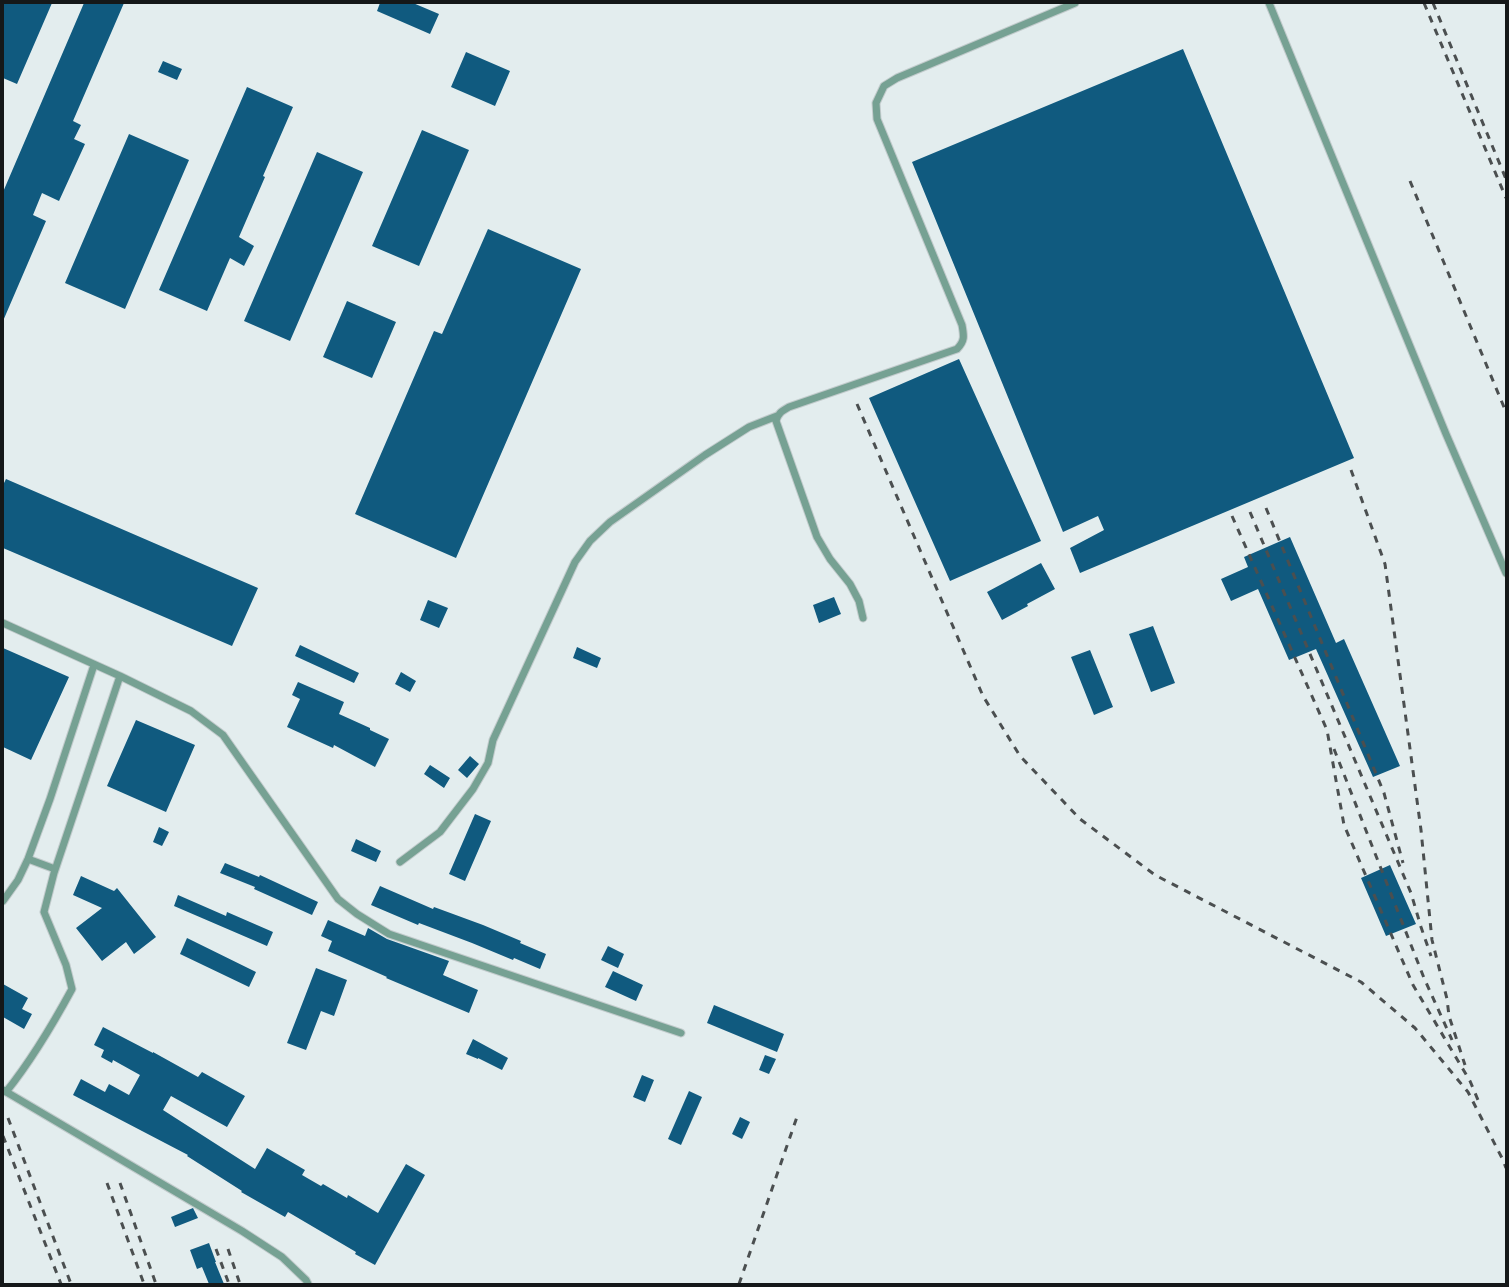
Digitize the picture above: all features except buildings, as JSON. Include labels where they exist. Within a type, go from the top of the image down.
[{"type":"lane","points":[[400,862],[440,832],[473,789],[488,763],[493,740],[576,562],[590,541],[610,522],[705,455],[749,427],[777,416],[781,411],[789,407],[957,349],[962,344],[964,339],[962,325],[877,119],[876,102],[884,86],[897,78],[1075,3]]},
{"type":"lane","points":[[1269,3],[1442,426],[1506,573]]},
{"type":"lane","points":[[777,416],[776,421],[816,537],[830,559],[850,584],[860,601],[863,618]]},
{"type":"lane","points":[[3,624],[120,676],[191,711],[223,735],[338,899],[357,914],[389,934],[681,1033]]},
{"type":"lane","points":[[3,901],[18,880],[28,859],[50,799],[94,664]]},
{"type":"lane","points":[[120,676],[55,869],[44,912],[66,964],[72,989],[62,1008],[19,1076],[4,1091],[242,1231],[282,1257],[306,1280],[308,1284]]},
{"type":"lane","points":[[28,859],[55,869]]},
{"type":"railway","points":[[1424,3],[1506,198]]},
{"type":"railway","points":[[1433,3],[1506,179]]},
{"type":"railway","points":[[1410,181],[1506,412]]},
{"type":"railway","points":[[857,404],[983,696],[1020,756],[1080,819],[1155,875],[1361,982],[1415,1028],[1468,1092],[1506,1168]]},
{"type":"railway","points":[[1351,470],[1385,564],[1421,830],[1432,940],[1447,999],[1449,1016],[1465,1065]]},
{"type":"railway","points":[[1266,508],[1384,793],[1403,863]]},
{"type":"railway","points":[[1250,512],[1411,893],[1431,956]]},
{"type":"railway","points":[[1232,516],[1327,730],[1344,825],[1413,985],[1470,1081],[1478,1100]]},
{"type":"railway","points":[[1334,749],[1424,978],[1452,1040]]},
{"type":"railway","points":[[739,1284],[798,1114]]},
{"type":"railway","points":[[8,1118],[71,1284]]},
{"type":"railway","points":[[3,1136],[61,1284]]},
{"type":"railway","points":[[107,1183],[144,1284]]},
{"type":"railway","points":[[120,1183],[156,1284]]},
{"type":"railway","points":[[216,1249],[229,1284]]},
{"type":"railway","points":[[228,1249],[240,1284]]}]
